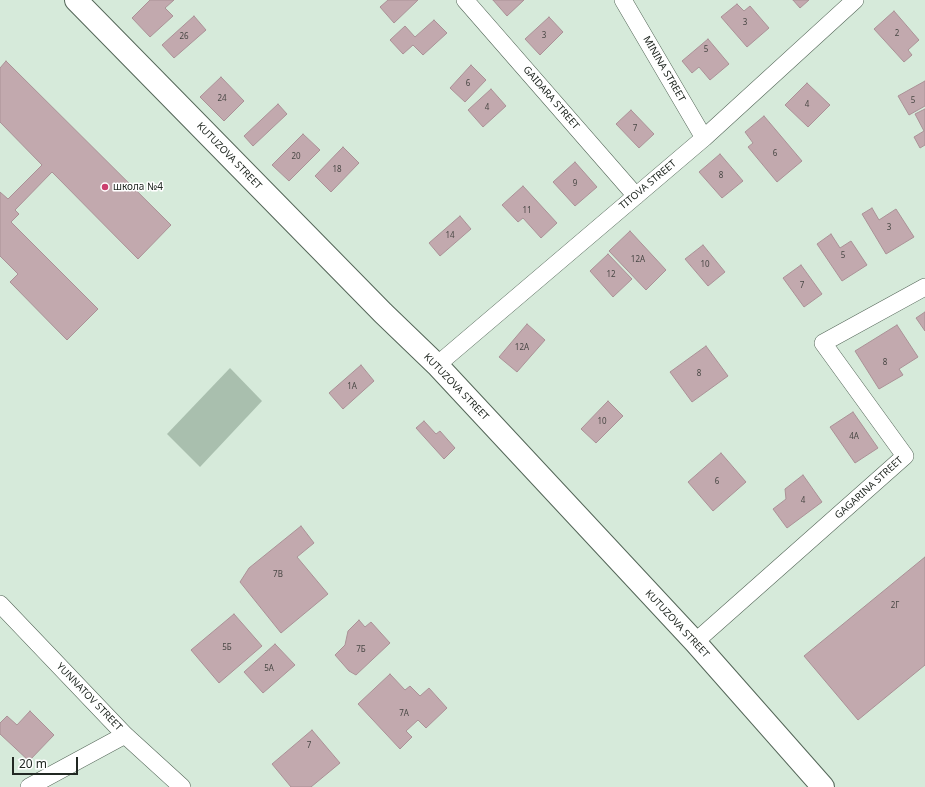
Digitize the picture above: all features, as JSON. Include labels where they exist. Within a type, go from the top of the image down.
[{"type":"main road","name":"KUTUZOVA STREET","points":[[76,0],[383,313],[437,365],[695,642],[823,787]]},
{"type":"street","name":"GAIDARA STREET","points":[[465,0],[636,196]]},
{"type":"street","name":"MININA STREET","points":[[624,0],[704,138]]},
{"type":"street","name":"TITOVA STREET","points":[[437,365],[704,138],[855,0]]},
{"type":"street","name":"GAGARINA STREET","points":[[695,642],[905,456],[823,344],[925,287]]},
{"type":"street","name":"YUNNATOV STREET","points":[[0,604],[125,735],[182,787]]},
{"type":"street","points":[[30,787],[125,735]]},
{"type":"green space","points":[[230,368],[262,401],[200,467],[167,434]]},
{"type":"building","points":[[150,0],[174,0],[165,8],[173,16],[150,37],[132,18]]},
{"type":"building","points":[[388,0],[418,0],[394,23],[380,7]]},
{"type":"building","points":[[493,0],[524,0],[507,16]]},
{"type":"building","points":[[793,0],[809,0],[800,8]]},
{"type":"building","points":[[737,4],[744,11],[750,6],[769,28],[747,47],[721,17]]},
{"type":"building","points":[[894,11],[919,40],[908,50],[912,55],[904,62],[874,29]]},
{"type":"building","points":[[194,16],[206,30],[174,58],[162,45]]},
{"type":"building","points":[[549,17],[563,32],[540,55],[525,39]]},
{"type":"building","points":[[434,20],[447,33],[423,55],[413,45],[403,54],[390,40],[405,26],[415,37]]},
{"type":"building","points":[[708,39],[729,64],[710,80],[699,67],[692,73],[682,61]]},
{"type":"building","points":[[6,61],[171,225],[138,259],[52,172],[15,210],[19,214],[11,222],[98,309],[67,340],[10,282],[18,274],[0,256],[0,192],[8,199],[42,165],[0,122],[0,68]]},
{"type":"building","points":[[471,65],[486,80],[465,102],[450,88]]},
{"type":"building","points":[[221,77],[244,101],[224,121],[200,97]]},
{"type":"building","points":[[925,81],[925,106],[909,115],[898,96]]},
{"type":"building","points":[[807,83],[830,105],[808,127],[785,105]]},
{"type":"building","points":[[491,89],[506,106],[483,127],[468,110]]},
{"type":"building","points":[[278,104],[287,114],[253,146],[244,136]]},
{"type":"building","points":[[925,109],[925,145],[920,148],[914,137],[924,131],[915,114]]},
{"type":"building","points":[[631,110],[654,134],[639,148],[616,124]]},
{"type":"building","points":[[764,116],[802,161],[777,182],[748,147],[753,143],[745,132]]},
{"type":"building","points":[[303,134],[320,150],[289,181],[272,165]]},
{"type":"building","points":[[343,147],[359,163],[331,192],[315,176]]},
{"type":"building","points":[[720,154],[743,181],[722,198],[699,172]]},
{"type":"building","points":[[575,162],[597,187],[575,206],[553,182]]},
{"type":"building","points":[[523,186],[557,223],[541,238],[523,218],[518,222],[502,205]]},
{"type":"building","points":[[872,208],[879,220],[896,209],[914,237],[886,254],[862,214]]},
{"type":"building","points":[[460,216],[471,229],[440,256],[429,243]]},
{"type":"building","points":[[630,231],[666,270],[646,290],[609,251]]},
{"type":"building","points":[[831,234],[840,248],[851,241],[867,265],[842,281],[817,244]]},
{"type":"building","points":[[703,245],[725,272],[708,286],[685,259]]},
{"type":"building","points":[[608,254],[632,279],[613,297],[590,271]]},
{"type":"building","points":[[801,265],[822,294],[804,307],[783,278]]},
{"type":"building","points":[[925,312],[925,331],[916,318]]},
{"type":"building","points":[[527,324],[545,340],[517,372],[499,357]]},
{"type":"building","points":[[897,325],[918,357],[899,369],[903,375],[879,389],[855,351]]},
{"type":"building","points":[[706,346],[728,376],[692,402],[670,372]]},
{"type":"building","points":[[361,365],[374,381],[343,409],[329,393]]},
{"type":"building","points":[[608,401],[623,416],[596,443],[581,429]]},
{"type":"building","points":[[853,412],[878,448],[855,463],[830,427]]},
{"type":"building","points":[[424,421],[436,434],[440,431],[455,448],[444,459],[416,428]]},
{"type":"building","points":[[721,453],[746,482],[713,511],[688,482]]},
{"type":"building","points":[[803,475],[822,502],[787,528],[773,509],[786,499],[785,489]]},
{"type":"building","points":[[301,526],[314,543],[297,557],[328,594],[281,633],[240,582],[249,568]]},
{"type":"building","points":[[925,557],[925,665],[858,720],[804,656]]},
{"type":"building","points":[[234,614],[262,646],[219,683],[191,650]]},
{"type":"building","points":[[359,620],[365,627],[371,622],[390,643],[356,675],[349,671],[335,655],[345,645],[348,631]]},
{"type":"building","points":[[275,644],[295,665],[263,693],[244,672]]},
{"type":"building","points":[[390,674],[405,690],[410,686],[420,696],[429,688],[447,708],[426,728],[418,720],[406,731],[412,737],[400,749],[358,704]]},
{"type":"building","points":[[30,711],[54,735],[29,761],[0,734],[0,723],[7,716],[17,725]]},
{"type":"building","points":[[312,730],[340,763],[311,787],[291,787],[272,764]]},
{"type":"place","name":"школа №4","points":[[105,187]]}]
